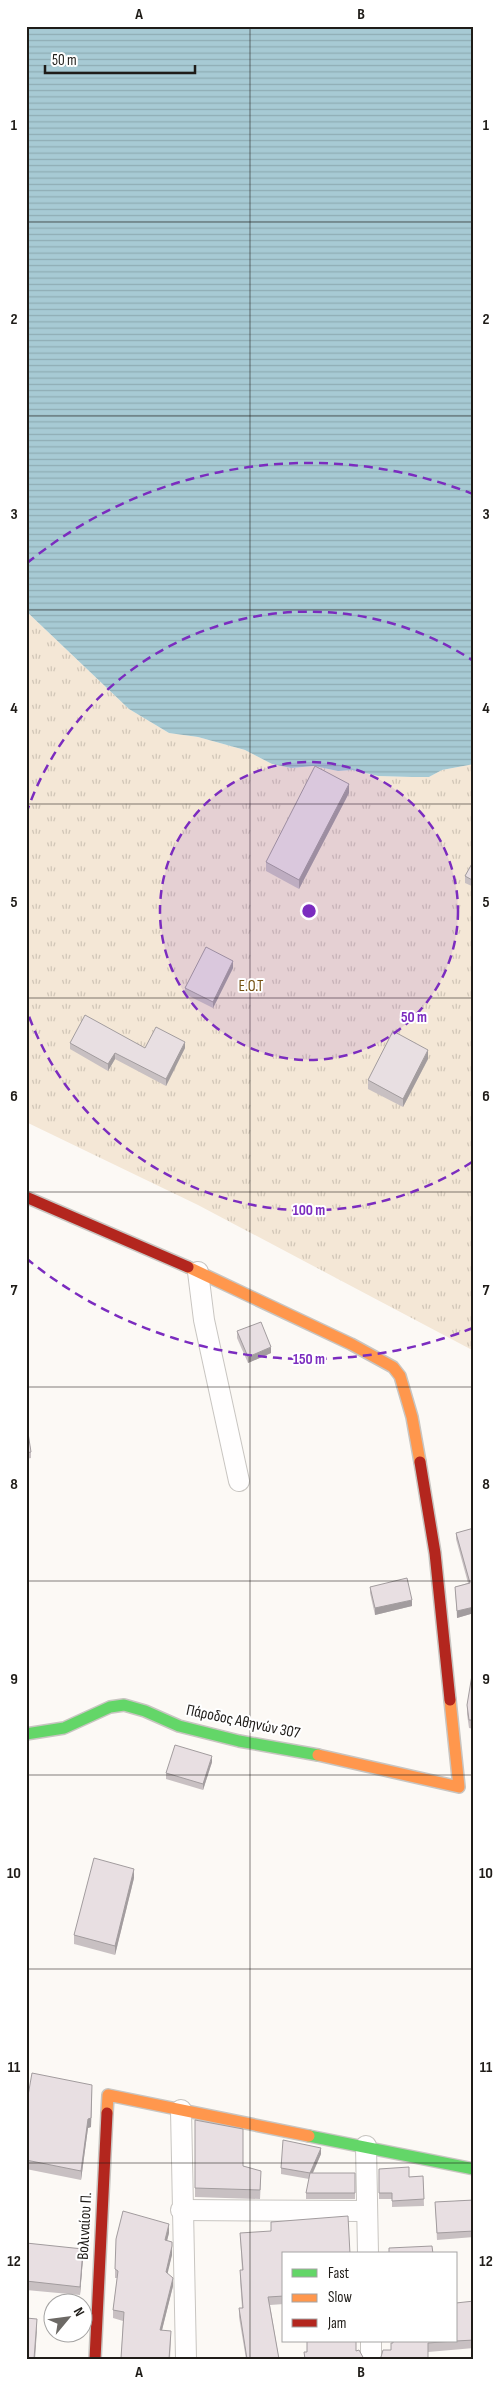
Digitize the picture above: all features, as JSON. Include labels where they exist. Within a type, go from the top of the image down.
[{"type":"street","points":[[26,1197],[198,1272],[204,1320],[239,1481]]},
{"type":"street","name":"Πάροδος Αθηνών 307","points":[[26,1734],[64,1728],[110,1707],[124,1705],[145,1711],[179,1726],[239,1741],[310,1752],[459,1786],[435,1553],[412,1417],[400,1376],[393,1367],[382,1360],[198,1272]]},
{"type":"street","name":"Βολιναίου Π.","points":[[95,2359],[108,2095],[181,2110]]},
{"type":"street","points":[[186,2359],[181,2210],[181,2110],[474,2169]]},
{"type":"street","points":[[366,2146],[368,2252]]},
{"type":"street","points":[[181,2210],[366,2211]]},
{"type":"street","points":[[371,2342],[371,2359]]},
{"type":"green space","name":"E.O.T","points":[[26,611],[129,709],[169,733],[198,737],[245,750],[272,764],[291,768],[314,766],[338,771],[352,770],[378,776],[429,777],[442,770],[474,764],[474,1351],[198,1205],[26,1122]]},
{"type":"water","points":[[26,26],[474,26],[474,764],[442,770],[429,777],[378,776],[352,770],[338,771],[314,766],[291,768],[272,764],[245,750],[198,737],[169,733],[129,709],[26,611]]},
{"type":"building","points":[[315,766],[349,784],[299,880],[266,862]]},
{"type":"building","points":[[474,860],[474,881],[465,876]]},
{"type":"building","points":[[206,947],[233,961],[213,1002],[185,988]]},
{"type":"building","points":[[85,1015],[145,1048],[156,1027],[185,1042],[166,1079],[115,1053],[108,1064],[70,1043]]},
{"type":"building","points":[[393,1031],[428,1050],[403,1099],[368,1080]]},
{"type":"building","points":[[261,1322],[271,1347],[248,1357],[237,1331]]},
{"type":"building","points":[[26,1420],[31,1452],[26,1453]]},
{"type":"building","points":[[474,1528],[474,1607],[457,1611],[455,1587],[470,1583],[456,1533]]},
{"type":"building","points":[[407,1578],[412,1600],[375,1608],[370,1587]]},
{"type":"building","points":[[472,1675],[474,1675],[474,1720],[469,1720],[467,1705]]},
{"type":"building","points":[[175,1745],[212,1756],[203,1784],[166,1773]]},
{"type":"building","points":[[94,1858],[134,1869],[115,1946],[74,1935]]},
{"type":"building","points":[[32,2073],[92,2085],[91,2118],[88,2119],[81,2171],[26,2160],[26,2107]]},
{"type":"building","points":[[195,2120],[243,2129],[243,2166],[261,2171],[260,2190],[195,2188]]},
{"type":"building","points":[[283,2140],[321,2148],[310,2173],[281,2168]]},
{"type":"building","points":[[409,2167],[409,2177],[423,2176],[424,2199],[392,2201],[392,2193],[379,2193],[379,2169]]},
{"type":"building","points":[[310,2173],[355,2173],[355,2193],[306,2193]]},
{"type":"building","points":[[474,2200],[474,2231],[437,2233],[435,2202]]},
{"type":"building","points":[[123,2211],[169,2224],[165,2240],[172,2242],[172,2246],[166,2272],[173,2278],[160,2330],[171,2331],[169,2359],[121,2358],[124,2312],[113,2310],[118,2271],[115,2269],[116,2239]]},
{"type":"building","points":[[348,2216],[350,2252],[282,2252],[282,2296],[268,2297],[279,2359],[247,2359],[239,2308],[243,2308],[240,2270],[243,2270],[240,2233],[271,2231],[271,2222]]},
{"type":"building","points":[[26,2243],[83,2249],[80,2287],[26,2281]]},
{"type":"building","points":[[432,2246],[433,2252],[389,2252],[389,2248]]},
{"type":"building","points":[[474,2301],[474,2340],[458,2341],[458,2303]]},
{"type":"building","points":[[26,2318],[37,2319],[34,2359],[26,2359]]},
{"type":"building","points":[[307,2342],[356,2342],[356,2351],[359,2350],[364,2359],[305,2359],[304,2352],[307,2352]]},
{"type":"building","points":[[441,2342],[428,2343],[428,2359],[378,2359],[381,2357],[383,2350],[391,2350],[391,2343]]},
{"type":"traffic: fast","points":[[26,1734],[64,1728],[110,1707],[124,1705],[145,1711],[179,1726],[239,1741],[318,1755]]},
{"type":"traffic: fast","points":[[309,2136],[474,2169]]},
{"type":"traffic: slow","points":[[188,1267],[351,1344],[393,1367],[400,1376],[412,1417],[420,1462]]},
{"type":"traffic: slow","points":[[318,1755],[459,1787],[450,1700]]},
{"type":"traffic: slow","points":[[107,2113],[108,2095],[309,2136]]},
{"type":"traffic: jam","points":[[26,1197],[188,1267]]},
{"type":"traffic: jam","points":[[420,1462],[435,1553],[450,1700]]},
{"type":"traffic: jam","points":[[95,2359],[107,2113]]}]
